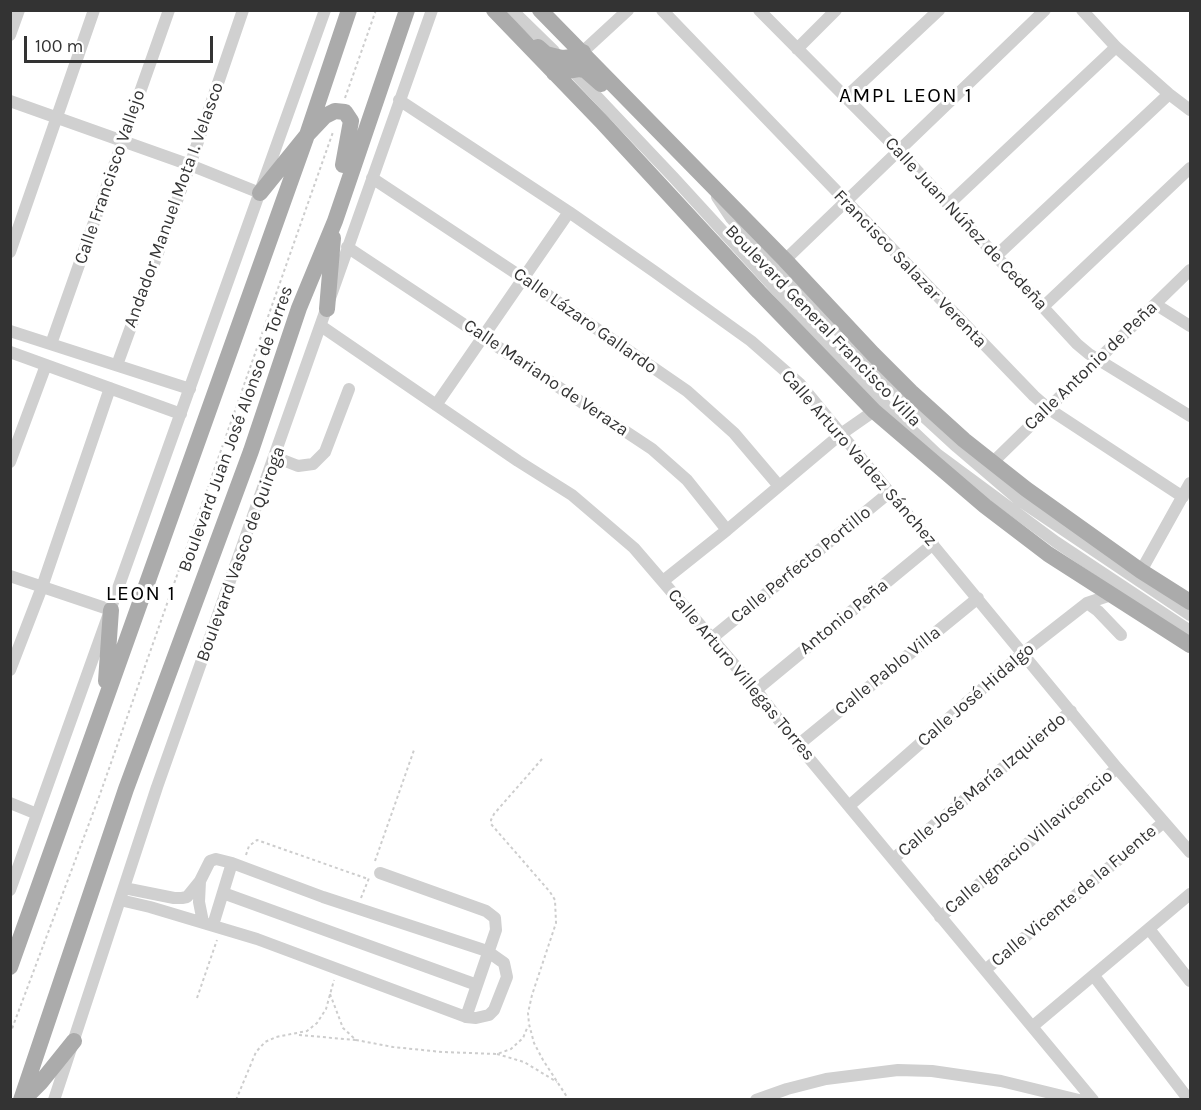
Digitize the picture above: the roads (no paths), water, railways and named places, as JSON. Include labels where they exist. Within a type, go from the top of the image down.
[{"type":"main road","name":"Boulevard Juan José Alonso de Torres","points":[[10,967],[308,135],[350,10]]},
{"type":"main road","name":"Boulevard Juan José Alonso de Torres","points":[[22,1100],[126,789],[251,451],[299,308],[334,221],[406,10]]},
{"type":"main road","name":"Boulevard General Francisco Villa","points":[[494,10],[564,67],[874,411],[985,506],[1048,554],[1191,645]]},
{"type":"main road","points":[[505,10],[546,54],[564,67],[585,70],[591,74],[662,142],[678,152]]},
{"type":"main road","name":"Boulevard General Francisco Villa","points":[[540,10],[911,392],[992,463],[1034,495],[1141,571],[1191,602]]},
{"type":"main road","points":[[564,67],[573,57],[583,52]]},
{"type":"main road","points":[[260,193],[324,116],[341,110],[348,115],[351,128],[334,221],[327,309]]},
{"type":"main road","points":[[104,705],[111,610]]},
{"type":"main road","points":[[22,1100],[41,1082],[74,1041]]},
{"type":"street","points":[[10,35],[19,10]]},
{"type":"street","points":[[10,252],[94,10]]},
{"type":"street","name":"Calle Francisco Vallejo","points":[[51,344],[169,10]]},
{"type":"street","name":"Andador Manuel Mota I. Velasco","points":[[117,365],[190,165],[243,10]]},
{"type":"street","points":[[10,890],[325,10]]},
{"type":"street","name":"Boulevard Vasco de Quiroga","points":[[54,1100],[157,787],[432,10]]},
{"type":"street","points":[[512,10],[858,379],[930,447],[1056,543],[1191,631]]},
{"type":"street","points":[[583,52],[628,10]]},
{"type":"street","name":"Francisco Salazar Verenta","points":[[662,10],[1010,372],[1048,408],[1183,497]]},
{"type":"street","name":"Calle Juan Núñez de Cedeña","points":[[759,10],[899,151],[1044,306],[1062,329],[1089,354],[1191,416]]},
{"type":"street","points":[[796,49],[836,10]]},
{"type":"street","points":[[845,98],[939,10]]},
{"type":"street","points":[[785,260],[1046,10]]},
{"type":"street","points":[[1082,10],[1116,47],[1169,94],[1191,110]]},
{"type":"street","points":[[949,204],[1116,47]]},
{"type":"street","points":[[996,256],[1169,94]]},
{"type":"street","name":"Calle Arturo Valdez Sánchez","points":[[399,100],[569,212],[751,341],[800,384],[1118,768],[1191,852]]},
{"type":"street","points":[[10,101],[190,165],[260,193]]},
{"type":"street","points":[[1044,306],[1191,168]]},
{"type":"street","name":"Calle Lázaro Gallardo","points":[[372,178],[524,278],[687,391],[734,433],[778,486]]},
{"type":"street","points":[[711,186],[722,207],[742,231],[897,392],[957,447],[1019,500],[1191,615]]},
{"type":"street","points":[[436,405],[569,212]]},
{"type":"street","name":"Calle Mariano de Veraza","points":[[347,247],[652,449],[687,480],[727,530]]},
{"type":"street","name":"Calle Antonio de Peña","points":[[992,463],[1191,270]]},
{"type":"street","points":[[1155,304],[1191,326]]},
{"type":"street","name":"Calle Arturo Villegas Torres","points":[[321,326],[518,461],[572,495],[634,548],[756,690],[798,745],[1093,1100]]},
{"type":"street","points":[[10,331],[190,389]]},
{"type":"street","points":[[10,352],[181,414]]},
{"type":"street","points":[[10,462],[46,365]]},
{"type":"street","points":[[10,670],[42,587],[110,388]]},
{"type":"street","points":[[275,457],[298,465],[313,464],[325,452],[349,389]]},
{"type":"street","points":[[663,581],[841,434],[874,411]]},
{"type":"street","points":[[1141,571],[1191,483]]},
{"type":"street","name":"Calle Perfecto Portillo","points":[[712,638],[890,492]]},
{"type":"street","name":"Antonio Peña","points":[[756,690],[933,544]]},
{"type":"street","points":[[10,576],[111,610]]},
{"type":"street","name":"Calle José Hidalgo","points":[[849,806],[1023,653],[1087,603],[1111,595]]},
{"type":"street","name":"Calle Pablo Villa","points":[[798,745],[978,598]]},
{"type":"street","points":[[1087,603],[1121,635]]},
{"type":"street","name":"Calle José María Izquierdo","points":[[893,859],[1071,711]]},
{"type":"street","name":"Calle Ignacio Villavicencio","points":[[940,917],[1118,768]]},
{"type":"street","points":[[10,803],[37,814]]},
{"type":"street","name":"Calle Vicente de la Fuente","points":[[985,970],[1164,822]]},
{"type":"street","points":[[120,900],[257,939],[466,1017],[476,1018],[489,1015],[494,1010],[507,977],[504,963],[487,951],[323,897],[237,864],[216,859],[210,861],[200,881],[187,897],[179,899],[124,888]]},
{"type":"street","points":[[208,924],[237,864]]},
{"type":"street","points":[[381,873],[486,911],[495,918],[495,930],[466,1017]]},
{"type":"street","points":[[200,881],[200,908],[208,924]]},
{"type":"street","points":[[223,893],[477,985]]},
{"type":"street","points":[[1033,1026],[1191,894]]},
{"type":"street","points":[[1149,929],[1191,981]]},
{"type":"street","points":[[1094,975],[1190,1100]]},
{"type":"street","points":[[756,1100],[826,1079],[898,1070],[932,1071],[1001,1081],[1079,1100]]},
{"type":"district","name":"AMPL LEON 1","points":[[906,96]]},
{"type":"district","name":"LEON 1","points":[[141,594]]}]
